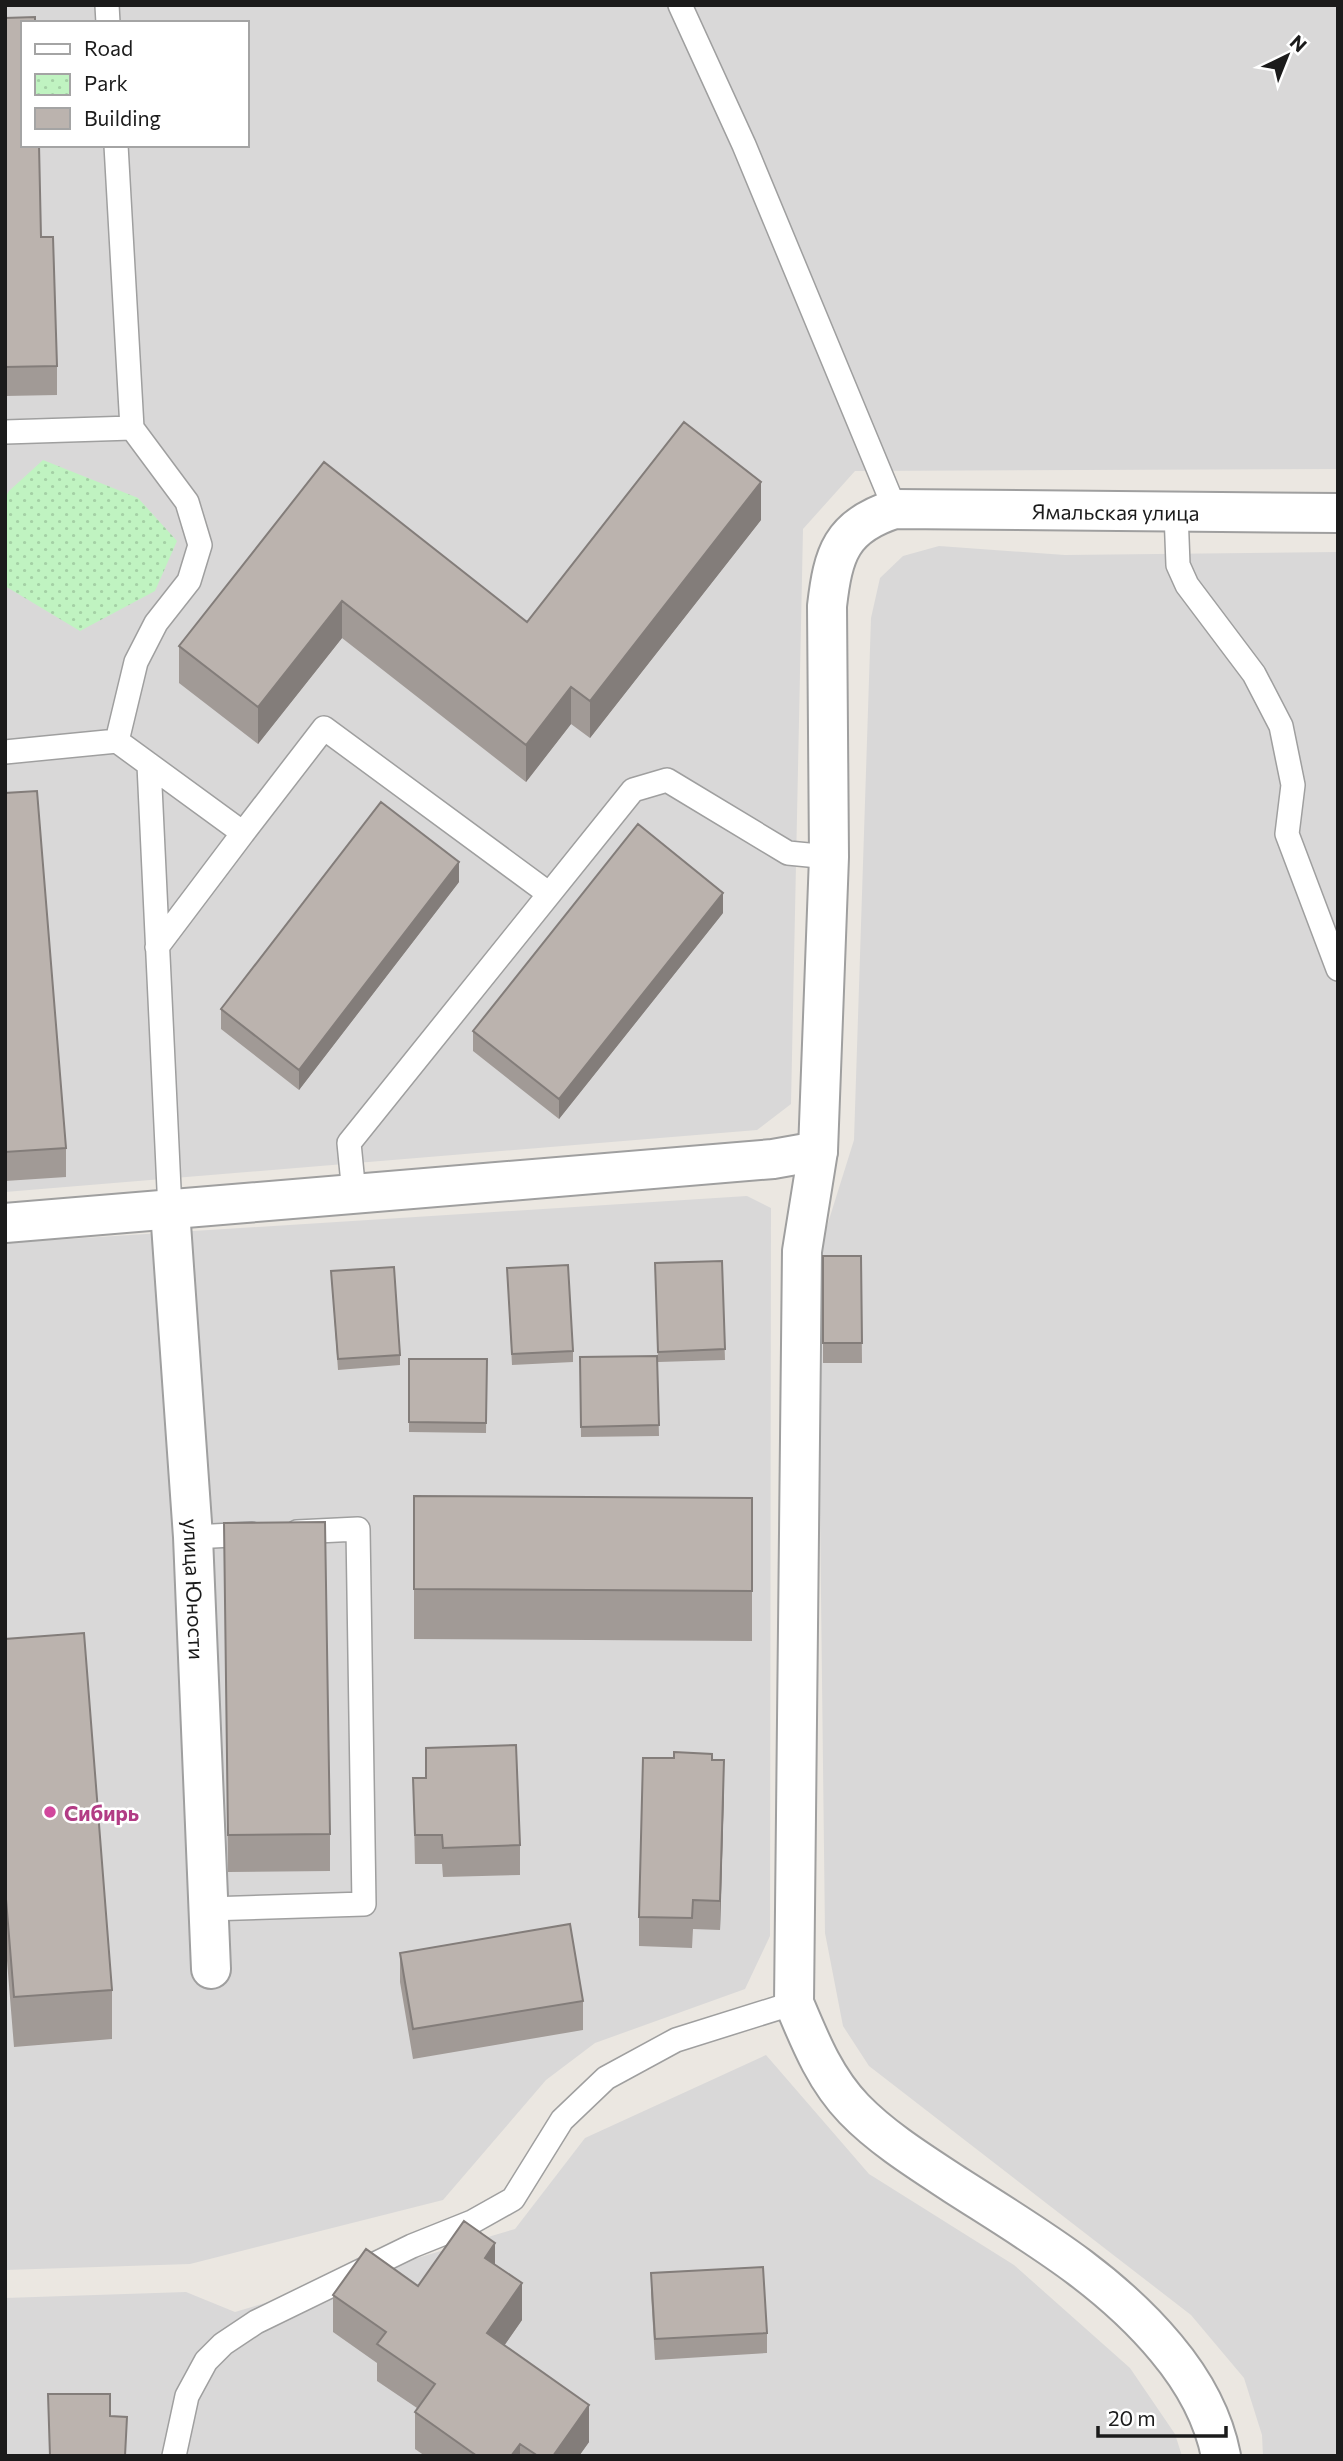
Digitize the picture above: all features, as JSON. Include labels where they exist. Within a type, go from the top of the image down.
[{"type":"street","name":"Ямальская улица","points":[[895,509],[1338,513]]},
{"type":"street","points":[[895,509],[872,516],[850,533],[831,567],[827,606],[829,857],[818,1151],[802,1251],[794,2003],[821,2067],[854,2109],[920,2162],[1084,2268],[1143,2319],[1191,2378],[1218,2438],[1221,2456]]},
{"type":"street","points":[[5,1223],[773,1159],[818,1151]]},
{"type":"street","name":"улица Юности","points":[[170,1210],[193,1537],[211,1969]]},
{"type":"lane","points":[[680,5],[744,145],[895,509]]},
{"type":"lane","points":[[116,147],[132,428],[187,502],[200,545],[189,581],[156,623],[136,662],[117,741]]},
{"type":"lane","points":[[5,432],[132,428]]},
{"type":"lane","points":[[1176,512],[1178,565],[1187,585],[1254,674],[1281,726],[1293,785],[1287,834],[1338,969]]},
{"type":"lane","points":[[157,947],[324,728],[548,893]]},
{"type":"lane","points":[[5,752],[117,741],[243,834]]},
{"type":"lane","points":[[149,765],[170,1210]]},
{"type":"lane","points":[[354,1194],[349,1143],[633,790],[667,780],[788,853],[829,857]]},
{"type":"lane","points":[[193,1537],[358,1529],[364,1904],[208,1909]]},
{"type":"lane","points":[[174,2456],[187,2396],[206,2361],[223,2344],[256,2322],[412,2246],[472,2222],[513,2199],[562,2119],[606,2078],[676,2040],[794,2003]]},
{"type":"shaded area","points":[[5,5],[1338,5],[1338,469],[855,471],[803,529],[791,1104],[757,1130],[5,1192]]},
{"type":"shaded area","points":[[939,546],[1065,555],[1338,552],[1338,2456],[1263,2456],[1262,2435],[1244,2378],[1191,2315],[869,2066],[843,2026],[825,1933],[817,1258],[854,1140],[871,618],[880,578],[903,556]]},
{"type":"shaded area","points":[[747,1196],[771,1208],[770,1936],[745,1989],[595,2043],[546,2080],[443,2200],[190,2264],[5,2270],[5,1243]]},
{"type":"shaded area","points":[[766,2055],[869,2174],[1014,2265],[1130,2368],[1175,2434],[1182,2456],[5,2456],[5,2298],[186,2292],[235,2312],[515,2229],[585,2138]]},
{"type":"green space","points":[[43,460],[138,498],[177,541],[155,591],[80,631],[5,586],[5,498],[9,491]]},
{"type":"building","points":[[35,17],[35,21],[21,21],[21,147],[39,147],[41,237],[53,237],[57,366],[5,367],[5,18]]},
{"type":"building","points":[[684,422],[761,482],[590,701],[571,687],[526,745],[342,601],[258,707],[179,646],[324,462],[527,622]]},
{"type":"building","points":[[37,791],[66,1148],[5,1152],[5,793]]},
{"type":"building","points":[[381,802],[459,862],[299,1070],[221,1009]]},
{"type":"building","points":[[638,824],[723,893],[559,1099],[473,1031]]},
{"type":"building","points":[[823,1256],[861,1256],[862,1343],[823,1343]]},
{"type":"building","points":[[722,1261],[725,1349],[658,1352],[655,1263]]},
{"type":"building","points":[[568,1265],[573,1351],[512,1354],[507,1268]]},
{"type":"building","points":[[394,1267],[400,1355],[338,1359],[331,1271]]},
{"type":"building","points":[[657,1356],[659,1425],[581,1427],[580,1357]]},
{"type":"building","points":[[409,1359],[487,1359],[486,1423],[409,1422]]},
{"type":"building","points":[[414,1496],[752,1498],[752,1591],[414,1589]]},
{"type":"building","points":[[325,1522],[330,1834],[228,1835],[224,1523]]},
{"type":"building","name":"Сибирь","points":[[84,1633],[112,1990],[14,1997],[5,1887],[5,1639]]},
{"type":"building","points":[[516,1745],[520,1845],[443,1848],[442,1835],[415,1835],[413,1778],[426,1778],[426,1748]]},
{"type":"building","points":[[674,1752],[712,1754],[712,1760],[724,1760],[720,1901],[693,1900],[692,1918],[639,1917],[643,1758],[674,1758]]},
{"type":"building","points":[[570,1924],[583,2001],[413,2029],[400,1953]]},
{"type":"building","points":[[464,2221],[495,2243],[485,2258],[522,2283],[487,2333],[589,2405],[553,2456],[538,2456],[520,2444],[511,2456],[477,2456],[415,2412],[435,2384],[377,2344],[386,2332],[333,2295],[366,2249],[418,2286]]},
{"type":"building","points":[[763,2267],[767,2333],[655,2339],[651,2273]]},
{"type":"building","points":[[48,2394],[110,2394],[110,2416],[127,2417],[125,2456],[50,2456]]},
{"type":"place","name":"Сибирь","points":[[50,1812]]}]
